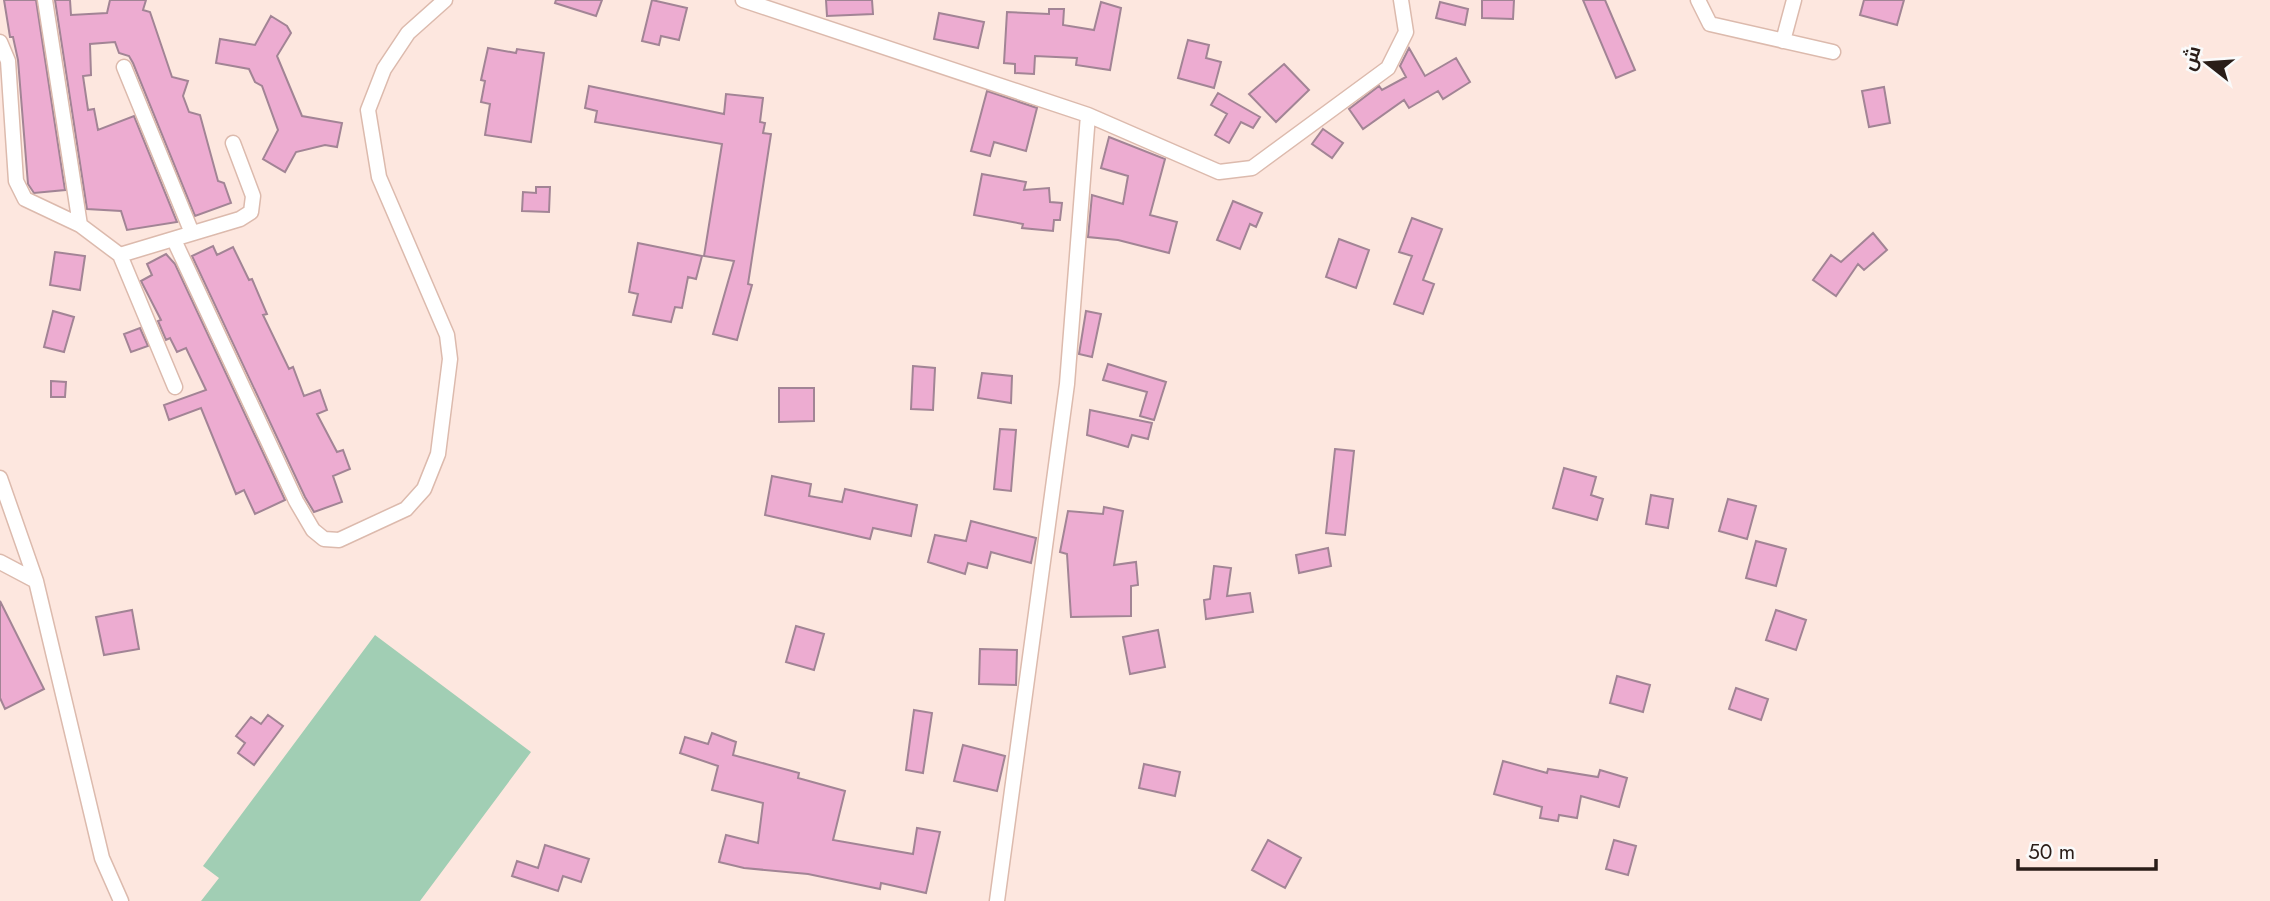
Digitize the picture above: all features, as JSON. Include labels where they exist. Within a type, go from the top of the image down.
[{"type":"street","points":[[45,0],[80,225]]},
{"type":"street","points":[[174,240],[296,501],[313,530],[324,539],[340,540],[406,509],[424,489],[438,454],[450,359],[447,335],[436,304],[379,177],[368,110],[384,69],[408,33],[445,0]]},
{"type":"street","points":[[743,0],[1088,115],[1219,172],[1252,168],[1388,68],[1406,32],[1401,0]]},
{"type":"street","points":[[1698,0],[1710,24],[1833,52]]},
{"type":"street","points":[[1783,41],[1794,0]]},
{"type":"street","points":[[0,42],[8,61],[16,181],[25,199],[80,225],[120,255],[175,387]]},
{"type":"street","points":[[124,68],[192,233]]},
{"type":"street","points":[[997,901],[1068,384],[1088,115]]},
{"type":"street","points":[[120,255],[240,219],[251,212],[253,196],[233,142]]},
{"type":"street","points":[[0,478],[36,581],[102,858],[121,901]]},
{"type":"street","points":[[0,562],[36,581]]},
{"type":"green space","points":[[375,635],[531,752],[420,901],[201,901],[219,878],[203,866]]},
{"type":"building","points":[[4,0],[36,0],[65,190],[34,193],[28,184],[18,60],[13,37],[10,37]]},
{"type":"building","points":[[55,0],[70,0],[71,15],[107,13],[110,0],[146,0],[143,10],[150,12],[172,77],[188,81],[183,96],[189,112],[200,115],[218,181],[224,183],[231,203],[195,216],[133,63],[129,56],[119,53],[115,42],[90,44],[91,75],[83,76],[88,110],[94,109],[98,130],[134,116],[177,222],[127,230],[121,211],[87,209]]},
{"type":"building","points":[[556,0],[602,0],[596,16],[555,3]]},
{"type":"building","points":[[652,0],[687,8],[679,40],[661,36],[659,45],[642,41]]},
{"type":"building","points":[[826,0],[872,0],[873,14],[827,16]]},
{"type":"building","points":[[1482,0],[1514,0],[1513,19],[1482,18]]},
{"type":"building","points":[[1583,0],[1605,0],[1635,70],[1616,78]]},
{"type":"building","points":[[1864,0],[1904,0],[1897,25],[1860,15]]},
{"type":"building","points":[[1101,2],[1121,8],[1110,70],[1076,65],[1077,58],[1035,56],[1034,74],[1015,73],[1015,64],[1004,63],[1007,12],[1049,14],[1049,9],[1064,9],[1063,25],[1094,30]]},
{"type":"building","points":[[1440,2],[1468,9],[1465,25],[1436,18]]},
{"type":"building","points":[[939,13],[984,22],[978,48],[934,39]]},
{"type":"building","points":[[271,16],[287,26],[291,33],[277,56],[302,116],[342,123],[337,147],[325,145],[296,152],[285,172],[263,159],[278,130],[262,86],[255,82],[249,69],[216,63],[220,39],[255,45]]},
{"type":"building","points":[[1188,40],[1209,45],[1206,58],[1221,62],[1214,88],[1178,78]]},
{"type":"building","points":[[488,48],[516,53],[517,49],[544,53],[531,142],[485,135],[490,104],[481,102],[485,81],[481,80]]},
{"type":"building","points":[[1409,48],[1425,76],[1456,58],[1470,82],[1443,99],[1438,91],[1409,108],[1404,100],[1363,129],[1349,109],[1379,86],[1382,90],[1406,77],[1400,66]]},
{"type":"building","points":[[1284,64],[1309,90],[1276,122],[1249,94]]},
{"type":"building","points":[[589,86],[724,114],[726,94],[763,98],[760,122],[765,123],[763,133],[771,134],[748,284],[752,285],[737,340],[713,334],[734,261],[704,256],[722,144],[595,122],[597,111],[585,108]]},
{"type":"building","points":[[1884,87],[1890,123],[1869,127],[1862,91]]},
{"type":"building","points":[[987,91],[1037,108],[1026,151],[994,142],[990,156],[971,151]]},
{"type":"building","points":[[1218,93],[1260,117],[1253,128],[1241,122],[1229,143],[1215,135],[1227,114],[1211,105]]},
{"type":"building","points":[[1323,129],[1343,143],[1332,158],[1312,144]]},
{"type":"building","points":[[1109,137],[1165,159],[1150,215],[1177,222],[1169,253],[1118,240],[1088,237],[1092,195],[1123,204],[1128,176],[1101,168]]},
{"type":"building","points":[[982,174],[1026,182],[1024,190],[1049,188],[1050,202],[1062,203],[1060,220],[1054,220],[1053,231],[1022,228],[1023,224],[974,215]]},
{"type":"building","points":[[536,187],[550,187],[549,212],[522,211],[523,192],[536,193]]},
{"type":"building","points":[[1233,201],[1262,213],[1256,227],[1250,224],[1240,249],[1217,240]]},
{"type":"building","points":[[1412,218],[1442,229],[1423,280],[1434,284],[1423,314],[1394,304],[1412,256],[1399,252]]},
{"type":"building","points":[[1873,233],[1887,250],[1864,270],[1858,264],[1836,296],[1813,280],[1831,255],[1841,262]]},
{"type":"building","points":[[1339,239],[1369,250],[1356,288],[1326,277]]},
{"type":"building","points":[[638,243],[702,256],[696,279],[688,277],[682,308],[675,307],[671,322],[633,315],[638,294],[629,292]]},
{"type":"building","points":[[213,246],[217,255],[233,247],[249,280],[252,279],[267,314],[263,315],[289,369],[293,367],[304,396],[320,390],[327,410],[317,414],[337,452],[343,450],[350,469],[333,476],[342,502],[314,512],[305,497],[192,256]]},
{"type":"building","points":[[55,252],[85,256],[80,290],[50,285]]},
{"type":"building","points":[[166,254],[175,264],[285,500],[255,514],[244,490],[236,494],[201,408],[169,420],[164,405],[206,390],[186,348],[177,352],[170,338],[166,340],[158,321],[161,320],[141,281],[152,275],[147,264]]},
{"type":"building","points":[[53,311],[74,317],[64,352],[44,347]]},
{"type":"building","points":[[1086,311],[1101,314],[1092,357],[1079,354]]},
{"type":"building","points":[[140,328],[148,346],[131,352],[124,334]]},
{"type":"building","points":[[1108,364],[1166,382],[1154,420],[1140,416],[1147,392],[1103,380]]},
{"type":"building","points":[[913,366],[935,368],[933,410],[911,409]]},
{"type":"building","points":[[982,373],[1012,376],[1011,403],[978,398]]},
{"type":"building","points":[[51,381],[66,382],[65,397],[51,397]]},
{"type":"building","points":[[779,388],[814,388],[814,421],[779,422]]},
{"type":"building","points":[[1090,410],[1152,423],[1148,439],[1132,435],[1128,447],[1087,435]]},
{"type":"building","points":[[1000,429],[1016,430],[1011,491],[994,489]]},
{"type":"building","points":[[1335,449],[1354,451],[1345,535],[1326,533]]},
{"type":"building","points":[[1564,468],[1596,477],[1591,495],[1603,499],[1597,520],[1553,508]]},
{"type":"building","points":[[772,476],[811,484],[809,496],[842,502],[845,489],[917,505],[911,536],[873,528],[870,539],[765,515]]},
{"type":"building","points":[[1651,495],[1673,499],[1668,528],[1646,524]]},
{"type":"building","points":[[1728,499],[1756,506],[1747,539],[1719,531]]},
{"type":"building","points":[[1104,507],[1123,511],[1114,565],[1136,562],[1138,585],[1131,586],[1131,616],[1071,617],[1067,554],[1060,552],[1068,511],[1103,514]]},
{"type":"building","points":[[971,521],[1036,538],[1031,563],[991,552],[987,568],[968,563],[965,574],[928,562],[935,535],[966,541]]},
{"type":"building","points":[[1756,541],[1786,549],[1776,586],[1746,578]]},
{"type":"building","points":[[1328,548],[1331,566],[1299,573],[1296,555]]},
{"type":"building","points":[[1214,566],[1231,568],[1227,596],[1250,593],[1253,612],[1206,619],[1204,600],[1210,599]]},
{"type":"building","points":[[0,601],[44,689],[5,709],[0,698]]},
{"type":"building","points":[[132,610],[139,649],[104,655],[96,617]]},
{"type":"building","points":[[1776,610],[1806,620],[1796,650],[1766,640]]},
{"type":"building","points":[[796,626],[824,634],[814,670],[786,662]]},
{"type":"building","points":[[1158,630],[1165,667],[1130,674],[1123,637]]},
{"type":"building","points":[[980,649],[1017,650],[1016,685],[979,684]]},
{"type":"building","points":[[1617,676],[1650,685],[1643,712],[1610,703]]},
{"type":"building","points":[[1736,688],[1768,699],[1761,720],[1729,709]]},
{"type":"building","points":[[914,710],[932,713],[923,773],[906,770]]},
{"type":"building","points":[[268,715],[283,726],[254,765],[238,753],[245,743],[236,736],[251,717],[261,724]]},
{"type":"building","points":[[712,733],[736,742],[733,755],[799,773],[798,778],[845,791],[833,840],[913,854],[917,828],[940,832],[926,893],[881,883],[880,889],[808,874],[744,868],[719,862],[726,835],[758,843],[763,803],[712,790],[718,766],[680,753],[685,737],[708,744]]},
{"type":"building","points":[[963,745],[1005,756],[997,791],[954,781]]},
{"type":"building","points":[[1503,761],[1547,773],[1548,769],[1598,777],[1600,770],[1627,778],[1619,807],[1581,796],[1577,818],[1559,815],[1558,821],[1540,818],[1542,807],[1494,794]]},
{"type":"building","points":[[1144,764],[1180,772],[1175,796],[1139,788]]},
{"type":"building","points":[[1268,840],[1301,858],[1285,888],[1252,870]]},
{"type":"building","points":[[1614,840],[1636,846],[1628,875],[1606,869]]},
{"type":"building","points":[[545,845],[589,859],[581,882],[563,876],[558,891],[512,876],[517,861],[538,868]]}]
